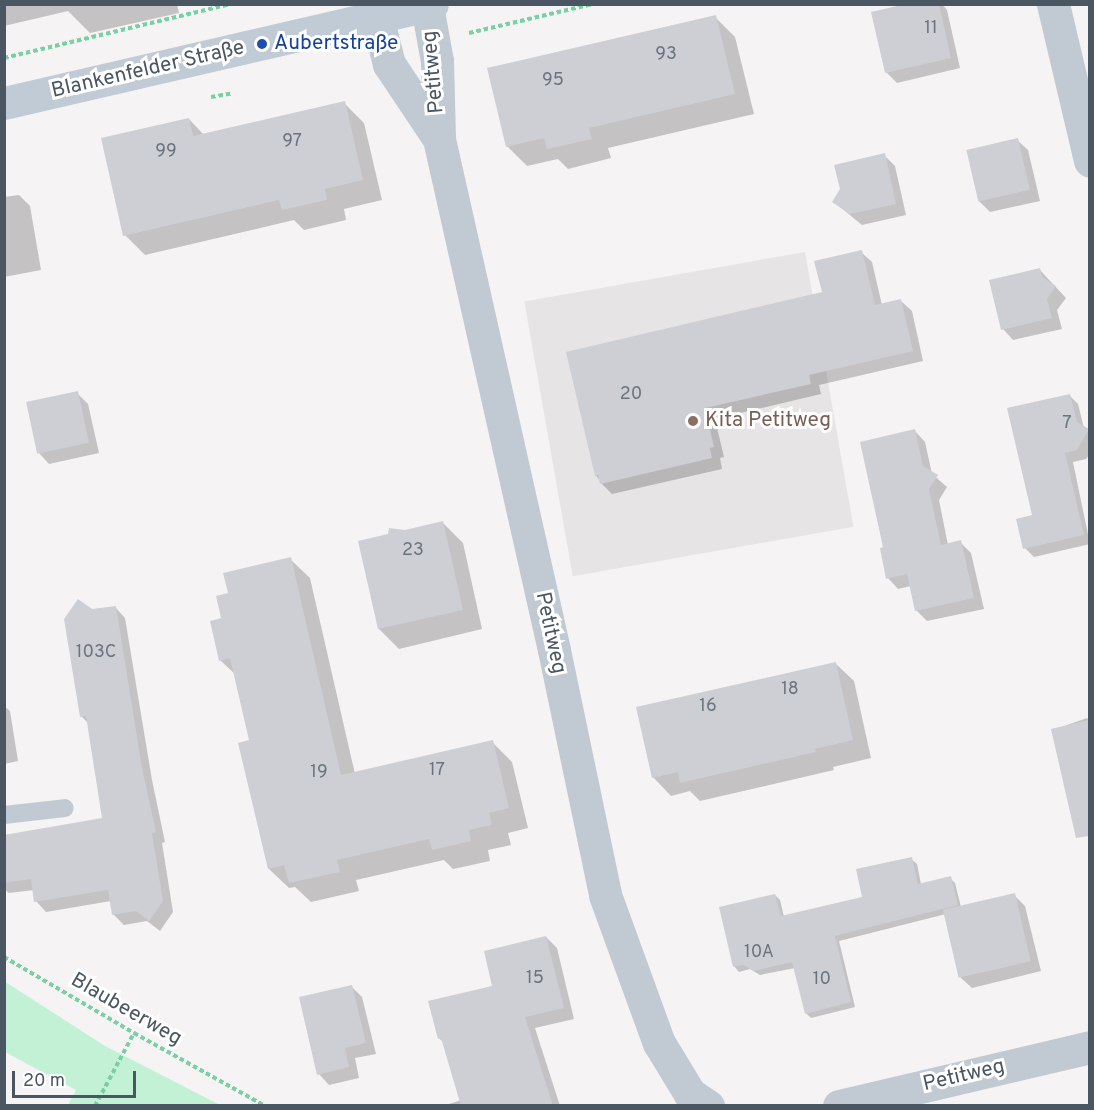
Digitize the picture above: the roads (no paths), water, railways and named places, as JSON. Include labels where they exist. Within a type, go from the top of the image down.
[{"type":"street","points":[[1053,4],[1089,161]]},
{"type":"street","name":"Blankenfelder Straße","points":[[4,103],[409,8]]},
{"type":"street","name":"Petitweg","points":[[409,8],[389,64],[439,139]]},
{"type":"street","name":"Petitweg","points":[[409,8],[437,61],[439,139],[551,638],[605,895],[659,1043],[690,1094],[708,1106]]},
{"type":"street","name":"Petitweg","points":[[839,1106],[1089,1047]]},
{"type":"lane","points":[[4,815],[65,807]]},
{"type":"place","name":"Aubertstraße","points":[[262,44]]},
{"type":"place","name":"Kita Petitweg","points":[[693,421]]}]
